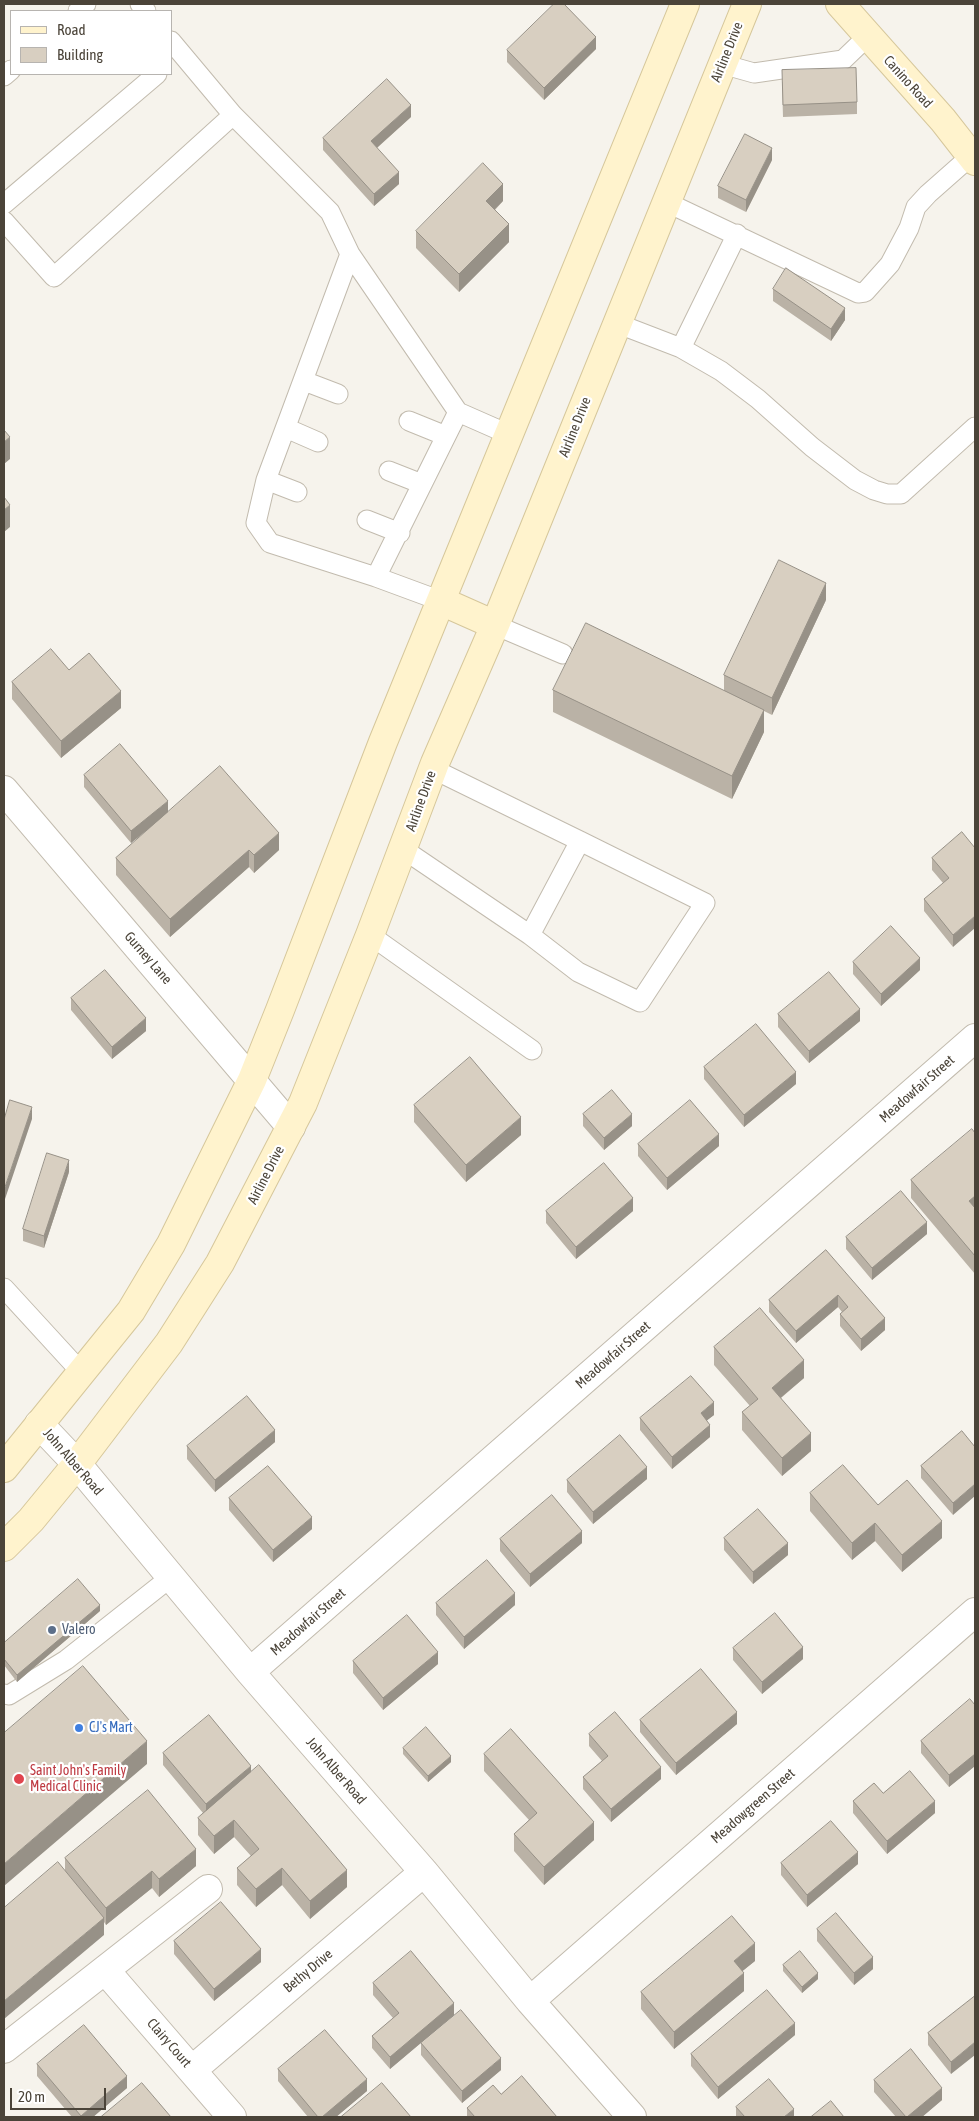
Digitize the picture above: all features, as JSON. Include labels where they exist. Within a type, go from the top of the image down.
[{"type":"main road","points":[[4,1468],[131,1311],[166,1252],[252,1080],[383,742],[685,4]]},
{"type":"main road","name":"Airline Drive","points":[[4,1547],[31,1520],[169,1343],[225,1254],[291,1127],[370,935],[433,769],[495,625],[747,4]]},
{"type":"main road","name":"Canino Road","points":[[840,4],[943,120],[973,158]]},
{"type":"main road","points":[[441,601],[495,625]]},
{"type":"street","name":"Gurney Lane","points":[[4,790],[291,1127]]},
{"type":"street","name":"Meadowfair Street","points":[[250,1672],[975,1038]]},
{"type":"street","name":"John Alber Road","points":[[39,1424],[76,1464],[250,1672],[424,1872],[530,2001],[632,2117]]},
{"type":"street","name":"Meadowgreen Street","points":[[530,2001],[975,1612]]},
{"type":"street","name":"Bethy Drive","points":[[192,2070],[424,1872]]},
{"type":"street","points":[[4,2050],[208,1889]]},
{"type":"street","name":"Clairy Court","points":[[105,1970],[232,2117]]},
{"type":"lane","points":[[722,64],[754,73],[843,60],[868,36]]},
{"type":"lane","points":[[175,52],[233,115],[330,212],[350,254],[458,412],[508,434]]},
{"type":"lane","points":[[4,204],[156,75]]},
{"type":"lane","points":[[4,221],[54,277],[233,115]]},
{"type":"lane","points":[[666,202],[858,293],[865,292],[890,264],[909,228],[916,208],[928,194],[973,158]]},
{"type":"lane","points":[[681,348],[737,234]]},
{"type":"lane","points":[[350,254],[266,480],[256,523],[270,543],[376,577],[441,601]]},
{"type":"lane","points":[[616,323],[681,348],[720,371],[758,399],[812,447],[855,480],[874,490],[887,494],[901,494],[975,428]]},
{"type":"lane","points":[[304,380],[338,394]]},
{"type":"lane","points":[[376,577],[400,533],[458,412]]},
{"type":"lane","points":[[409,421],[446,436]]},
{"type":"lane","points":[[286,428],[318,442]]},
{"type":"lane","points":[[389,470],[422,484]]},
{"type":"lane","points":[[266,480],[296,492]]},
{"type":"lane","points":[[367,520],[400,533]]},
{"type":"lane","points":[[495,625],[563,654]]},
{"type":"lane","points":[[404,849],[530,935],[578,972],[640,1002],[705,903],[433,769]]},
{"type":"lane","points":[[530,935],[580,841]]},
{"type":"lane","points":[[370,935],[532,1050]]},
{"type":"lane","points":[[4,1288],[81,1372]]},
{"type":"lane","points":[[4,1694],[9,1696],[66,1660],[171,1577]]},
{"type":"building","points":[[554,4],[564,4],[596,37],[544,88],[507,50]]},
{"type":"building","points":[[856,68],[857,102],[783,105],[782,70]]},
{"type":"building","points":[[387,79],[411,105],[371,141],[399,172],[374,194],[323,138]]},
{"type":"building","points":[[745,134],[772,148],[746,200],[718,186]]},
{"type":"building","points":[[483,163],[503,184],[486,201],[509,224],[459,274],[416,231]]},
{"type":"building","points":[[786,268],[845,308],[831,329],[773,289]]},
{"type":"building","points":[[4,430],[10,437],[4,442]]},
{"type":"building","points":[[4,497],[10,505],[4,510]]},
{"type":"building","points":[[779,560],[826,583],[772,698],[724,675]]},
{"type":"building","points":[[586,623],[764,710],[732,776],[553,690]]},
{"type":"building","points":[[51,649],[69,670],[89,653],[121,691],[61,741],[12,682]]},
{"type":"building","points":[[120,744],[168,801],[131,831],[84,775]]},
{"type":"building","points":[[220,766],[279,833],[254,855],[249,850],[170,919],[116,858]]},
{"type":"building","points":[[962,832],[975,848],[975,916],[953,935],[924,899],[949,878],[932,858]]},
{"type":"building","points":[[891,926],[920,958],[881,994],[853,962]]},
{"type":"building","points":[[105,970],[146,1018],[112,1047],[71,998]]},
{"type":"building","points":[[829,972],[860,1009],[809,1051],[778,1014]]},
{"type":"building","points":[[756,1024],[796,1072],[744,1115],[704,1067]]},
{"type":"building","points":[[470,1057],[521,1117],[466,1165],[414,1105]]},
{"type":"building","points":[[612,1090],[632,1114],[604,1138],[583,1114]]},
{"type":"building","points":[[10,1100],[32,1107],[4,1190],[4,1120]]},
{"type":"building","points":[[690,1100],[719,1134],[667,1178],[638,1144]]},
{"type":"building","points":[[972,1129],[975,1133],[975,1196],[969,1201],[975,1208],[975,1256],[911,1180]]},
{"type":"building","points":[[47,1153],[69,1160],[44,1236],[23,1229]]},
{"type":"building","points":[[604,1163],[633,1198],[576,1247],[546,1211]]},
{"type":"building","points":[[901,1191],[927,1222],[872,1268],[846,1237]]},
{"type":"building","points":[[826,1250],[885,1318],[861,1339],[840,1314],[848,1307],[838,1295],[796,1331],[769,1300]]},
{"type":"building","points":[[760,1308],[804,1360],[772,1388],[811,1433],[782,1458],[742,1412],[758,1399],[714,1347]]},
{"type":"building","points":[[691,1376],[714,1402],[701,1413],[710,1425],[672,1457],[640,1418]]},
{"type":"building","points":[[247,1396],[275,1430],[215,1480],[187,1446]]},
{"type":"building","points":[[962,1431],[975,1447],[975,1484],[953,1503],[921,1466]]},
{"type":"building","points":[[620,1435],[647,1467],[593,1512],[567,1480]]},
{"type":"building","points":[[843,1465],[878,1505],[907,1480],[942,1521],[902,1555],[875,1523],[852,1543],[810,1493]]},
{"type":"building","points":[[268,1466],[312,1517],[273,1550],[229,1498]]},
{"type":"building","points":[[552,1495],[582,1531],[530,1574],[500,1539]]},
{"type":"building","points":[[758,1509],[788,1543],[753,1572],[724,1538]]},
{"type":"building","points":[[487,1560],[515,1593],[464,1637],[436,1603]]},
{"type":"building","name":"Valero","points":[[78,1579],[100,1605],[17,1675],[4,1659],[4,1643]]},
{"type":"building","points":[[775,1613],[803,1647],[762,1682],[733,1648]]},
{"type":"building","points":[[407,1615],[438,1652],[383,1698],[353,1661]]},
{"type":"building","points":[[83,1666],[147,1741],[4,1864],[4,1733]]},
{"type":"building","points":[[701,1669],[737,1712],[676,1763],[640,1720]]},
{"type":"building","points":[[970,1699],[975,1705],[975,1754],[949,1775],[921,1741]]},
{"type":"building","points":[[615,1712],[661,1767],[611,1809],[583,1777],[608,1756],[589,1734]]},
{"type":"building","points":[[209,1715],[251,1766],[206,1804],[163,1753]]},
{"type":"building","points":[[426,1727],[451,1756],[428,1776],[403,1748]]},
{"type":"building","points":[[511,1729],[594,1822],[544,1867],[514,1834],[537,1813],[484,1754]]},
{"type":"building","points":[[259,1765],[347,1870],[310,1901],[282,1868],[256,1889],[237,1868],[259,1849],[234,1820],[214,1836],[198,1818]]},
{"type":"building","points":[[910,1771],[935,1801],[887,1841],[853,1801],[874,1783],[883,1793]]},
{"type":"building","points":[[148,1790],[196,1849],[159,1879],[152,1871],[106,1908],[65,1858]]},
{"type":"building","points":[[831,1821],[858,1852],[807,1895],[781,1863]]},
{"type":"building","points":[[58,1862],[104,1918],[4,2001],[4,1908]]},
{"type":"building","points":[[221,1902],[261,1949],[214,1989],[174,1941]]},
{"type":"building","points":[[836,1913],[873,1957],[854,1973],[817,1929]]},
{"type":"building","points":[[732,1916],[755,1943],[734,1961],[744,1973],[674,2032],[641,1992]]},
{"type":"building","points":[[411,1951],[454,2003],[390,2057],[372,2036],[399,2013],[373,1983]]},
{"type":"building","points":[[800,1951],[818,1973],[802,1987],[783,1965]]},
{"type":"building","points":[[767,1990],[795,2023],[718,2087],[691,2054]]},
{"type":"building","points":[[975,1996],[975,2042],[951,2062],[928,2033]]},
{"type":"building","points":[[461,2010],[501,2058],[462,2091],[421,2043]]},
{"type":"building","points":[[84,2025],[127,2076],[81,2116],[37,2064]]},
{"type":"building","points":[[325,2030],[367,2079],[322,2117],[318,2117],[278,2069]]},
{"type":"building","points":[[911,2049],[942,2088],[906,2117],[874,2080]]},
{"type":"building","points":[[522,2076],[557,2117],[475,2117],[467,2108],[493,2085],[501,2094]]},
{"type":"building","points":[[769,2079],[794,2109],[784,2117],[745,2117],[736,2107]]},
{"type":"building","points":[[142,2083],[171,2117],[101,2117]]},
{"type":"building","points":[[382,2083],[411,2117],[341,2117]]},
{"type":"building","points":[[831,2101],[844,2117],[811,2117]]},
{"type":"place","name":"Valero","points":[[52,1630]]},
{"type":"place","name":"CJ's Mart","points":[[79,1728]]},
{"type":"place","name":"Saint John's Family Medical Clinic","points":[[19,1779]]}]
